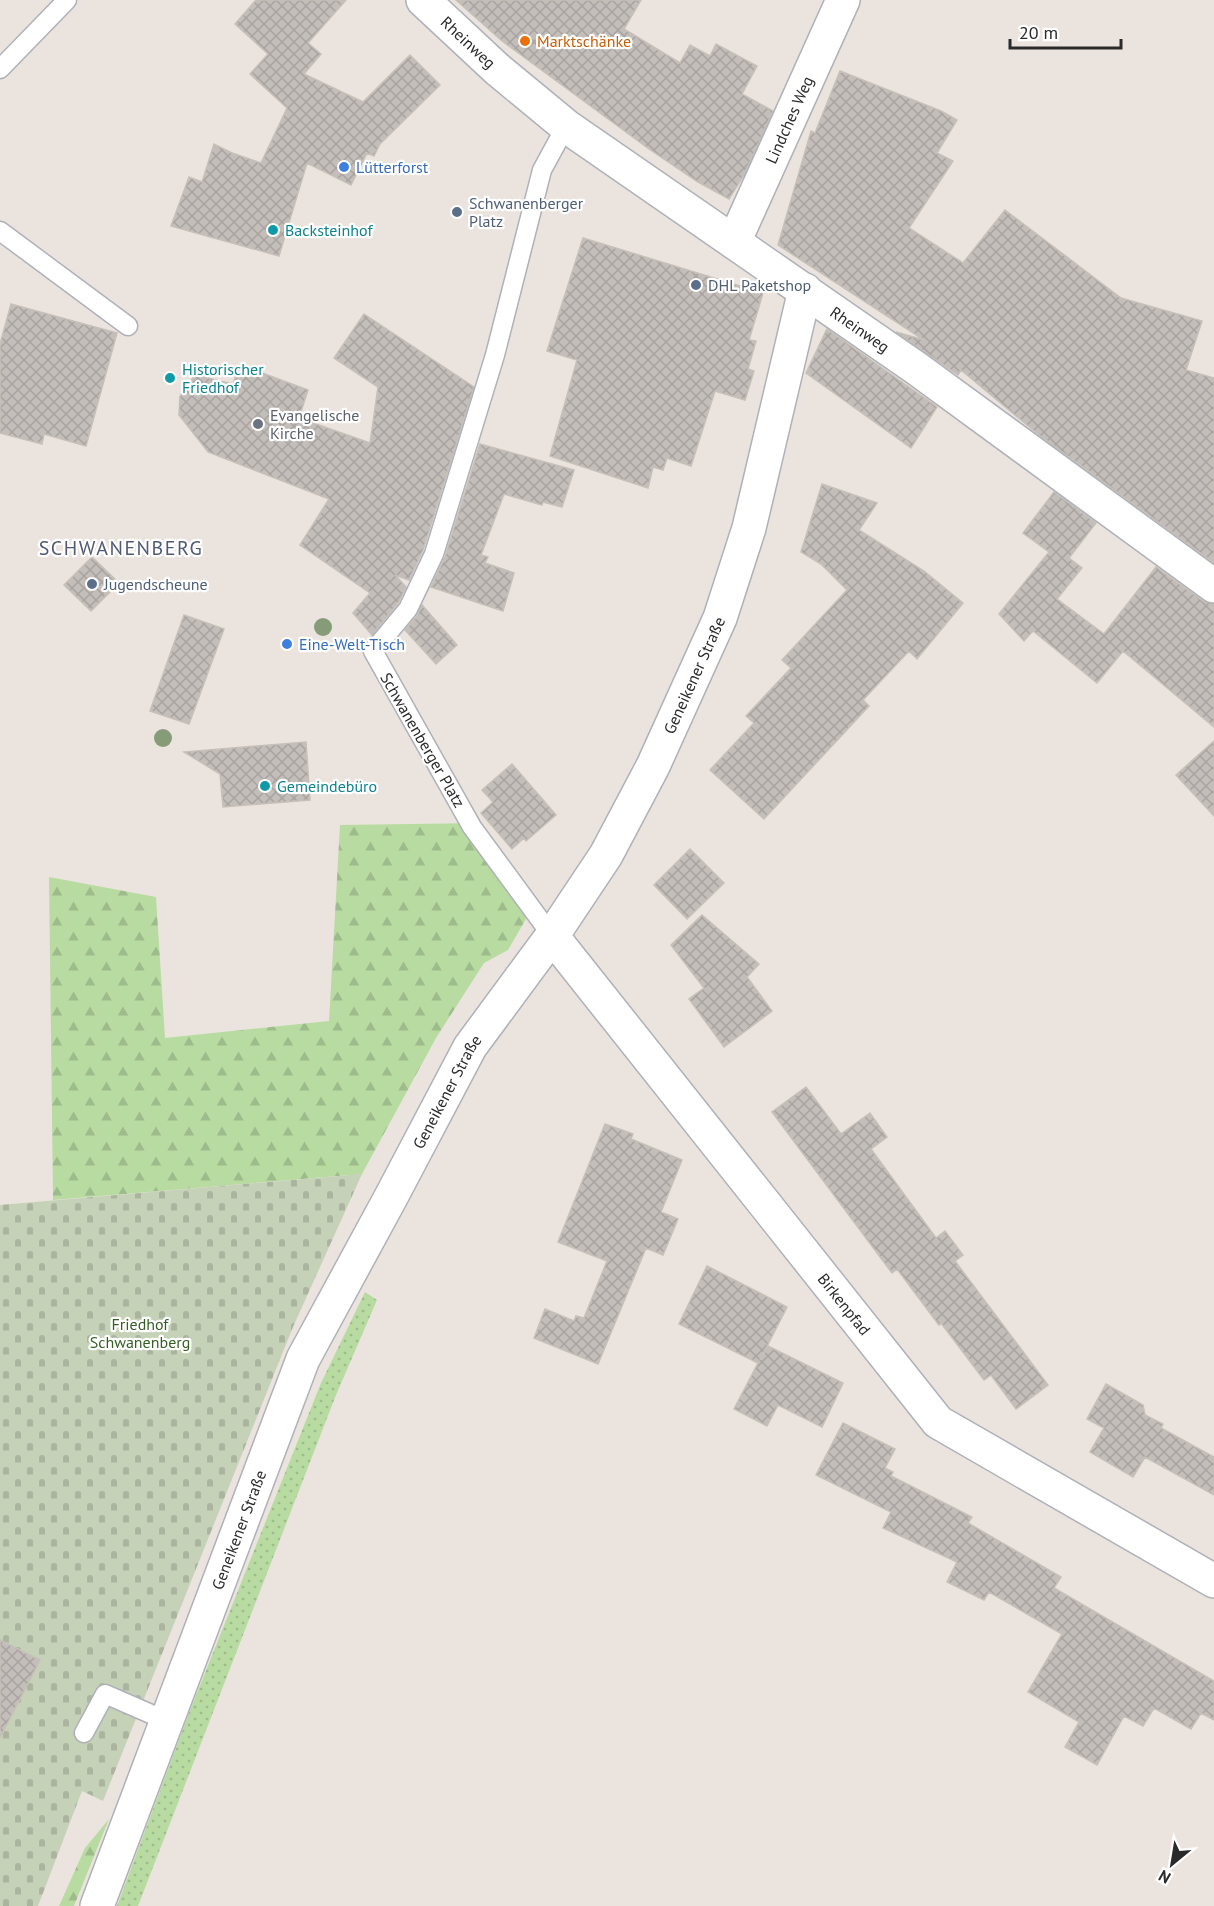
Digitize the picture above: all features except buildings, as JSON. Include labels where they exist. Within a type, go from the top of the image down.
[{"type":"street","name":"Rheinweg","points":[[423,0],[497,69],[566,126],[926,375],[1214,586]]},
{"type":"street","name":"Lindches Weg","points":[[734,242],[843,0]]},
{"type":"street","name":"Geneikener Straße","points":[[97,1906],[303,1359],[470,1047],[552,936],[606,855],[653,766],[720,618],[749,528],[805,290]]},
{"type":"street","name":"Birkenpfad","points":[[552,936],[938,1422],[1214,1581]]},
{"type":"lane","points":[[0,69],[67,0]]},
{"type":"lane","name":"Schwanenberger Platz","points":[[552,936],[472,827],[373,651],[408,609],[434,554],[495,355],[542,170],[566,126]]},
{"type":"lane","points":[[0,231],[128,326]]},
{"type":"lane","points":[[84,1733],[105,1694],[166,1721]]},
{"type":"green space","points":[[480,823],[534,905],[508,950],[484,963],[436,1038],[362,1174],[53,1200],[49,877],[156,897],[165,1038],[329,1021],[340,825]]},
{"type":"green space","name":"Friedhof Schwanenberg","points":[[362,1174],[293,1327],[103,1801],[82,1791],[38,1906],[0,1906],[0,1205]]},
{"type":"green space","points":[[365,1292],[377,1300],[336,1395],[138,1906],[117,1906],[189,1713],[321,1383]]},
{"type":"green space","points":[[109,1819],[74,1906],[59,1906],[85,1848]]},
{"type":"place","name":"Marktschänke","points":[[525,41]]},
{"type":"place","name":"Lütterforst","points":[[344,167]]},
{"type":"place","name":"Schwanenberger Platz","points":[[457,212]]},
{"type":"place","name":"Backsteinhof","points":[[273,230]]},
{"type":"place","name":"DHL Paketshop","points":[[696,285]]},
{"type":"place","name":"Historischer Friedhof","points":[[170,378]]},
{"type":"place","name":"Evangelische Kirche","points":[[258,424]]},
{"type":"place","name":"Jugendscheune","points":[[92,584]]},
{"type":"place","name":"Eine-Welt-Tisch","points":[[287,644]]},
{"type":"place","name":"Gemeindebüro","points":[[265,786]]},
{"type":"district","name":"SCHWANENBERG","points":[[121,548]]}]
